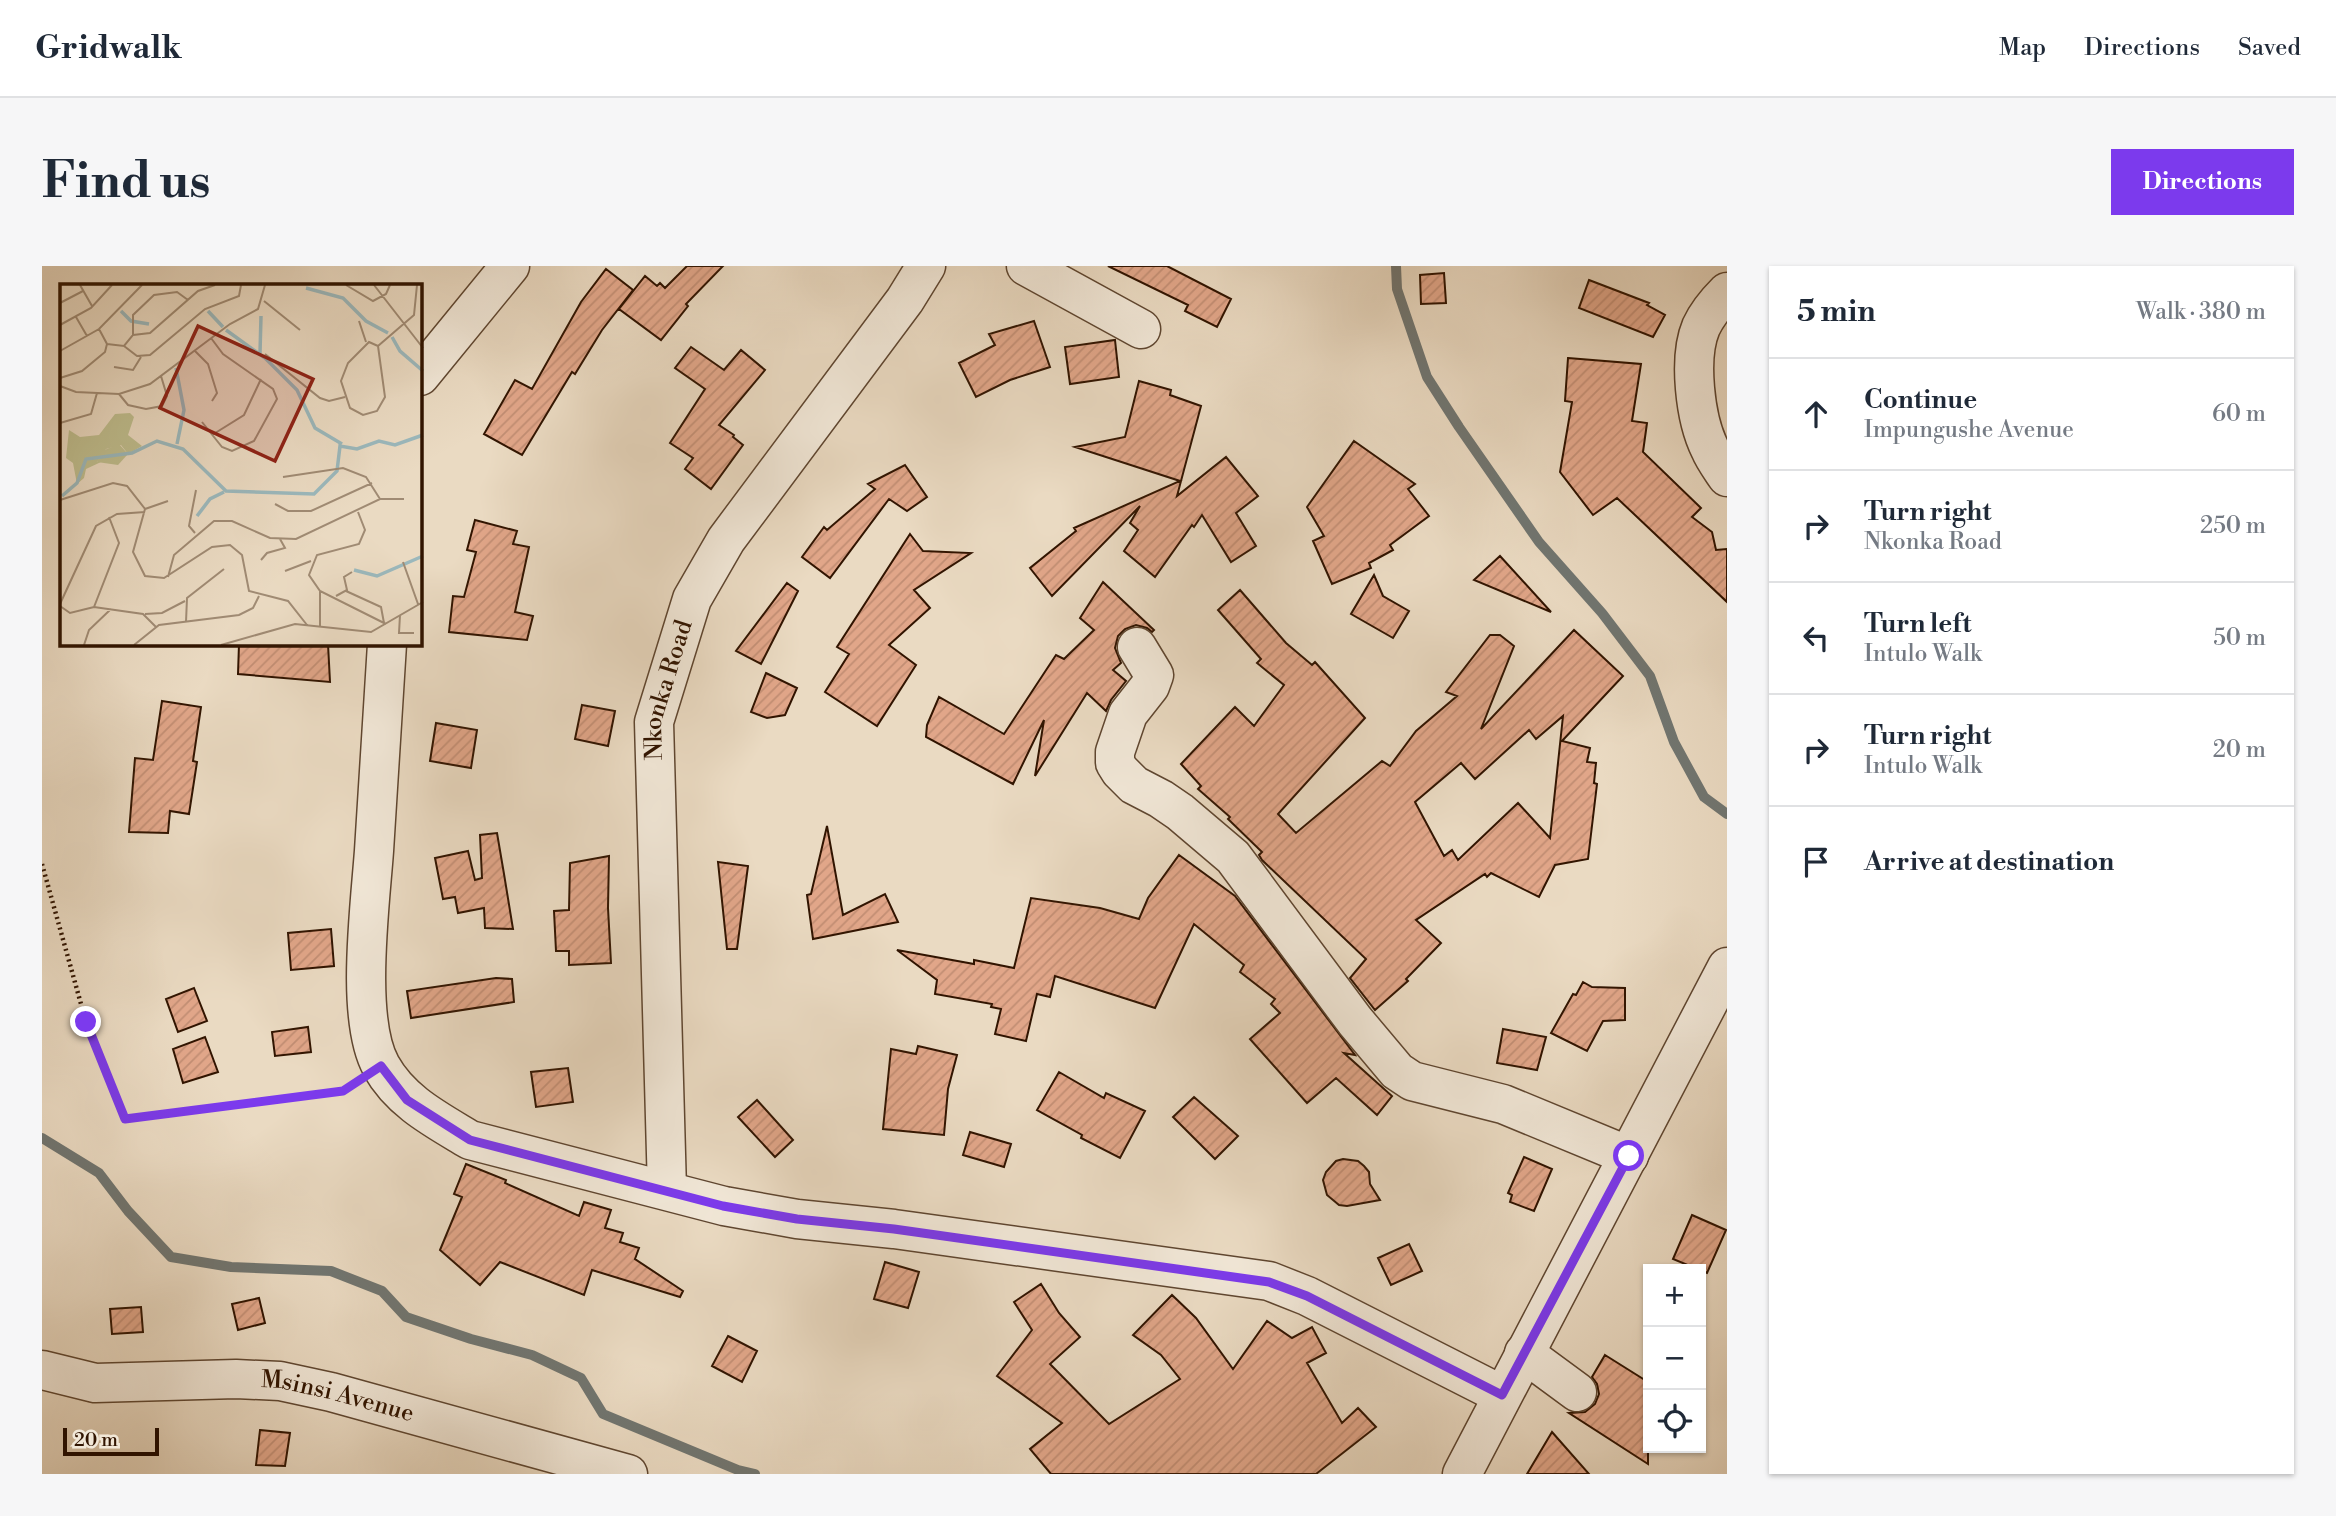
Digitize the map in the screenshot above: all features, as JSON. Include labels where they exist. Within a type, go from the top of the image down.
[{"type":"street","points":[[422,374],[510,266]]},
{"type":"street","name":"Nkonka Road","points":[[667,1190],[654,722],[692,599],[705,573],[726,540],[905,300],[926,266]]},
{"type":"street","points":[[1026,266],[1141,329]]},
{"type":"street","points":[[1727,292],[1701,327],[1695,368],[1698,412],[1704,435],[1710,452],[1727,477]]},
{"type":"street","points":[[387,646],[367,961],[370,1035],[381,1066],[407,1100],[470,1140],[723,1206],[797,1219],[907,1231],[1269,1282],[1307,1296],[1502,1395]]},
{"type":"street","points":[[1137,647],[1154,675],[1150,686],[1128,714],[1115,752],[1115,763],[1134,785],[1180,812],[1233,857],[1355,1021],[1397,1071],[1412,1081],[1503,1104],[1629,1156]]},
{"type":"street","points":[[1462,1474],[1727,967]]},
{"type":"street","points":[[1524,1353],[1577,1392]]},
{"type":"street","name":"Msinsi Avenue","points":[[42,1370],[95,1383],[236,1379],[280,1381],[331,1392],[628,1474]]},
{"type":"path","points":[[42,864],[86,1022],[125,1119],[343,1091],[381,1066]]},
{"type":"building","points":[[687,266],[723,266],[686,304],[688,306],[661,340],[619,309],[645,276],[657,286],[660,283],[665,288]]},
{"type":"building","points":[[1108,266],[1167,266],[1231,299],[1217,327],[1185,311],[1188,305]]},
{"type":"building","points":[[606,269],[633,290],[602,330],[575,374],[572,372],[522,455],[484,434],[515,380],[532,389],[581,302]]},
{"type":"building","points":[[1444,273],[1446,303],[1421,304],[1420,275]]},
{"type":"building","points":[[1589,280],[1649,303],[1647,305],[1665,315],[1653,337],[1579,308]]},
{"type":"building","points":[[1034,321],[1050,367],[1010,380],[976,397],[959,363],[995,345],[989,334]]},
{"type":"building","points":[[1115,340],[1119,377],[1070,384],[1065,347]]},
{"type":"building","points":[[691,347],[724,370],[741,350],[765,370],[719,425],[743,445],[711,489],[685,469],[693,458],[670,443],[705,389],[675,368]]},
{"type":"building","points":[[1568,358],[1641,364],[1632,421],[1647,423],[1643,452],[1701,508],[1692,517],[1712,532],[1716,550],[1727,549],[1727,602],[1617,498],[1593,515],[1560,472],[1572,402],[1565,401]]},
{"type":"building","points":[[1139,381],[1171,390],[1170,395],[1201,406],[1177,496],[1226,457],[1258,496],[1236,513],[1256,546],[1231,562],[1202,515],[1155,577],[1124,551],[1138,530],[1130,523],[1140,506],[1052,596],[1030,568],[1076,531],[1074,528],[1180,481],[1075,447],[1125,437]]},
{"type":"building","points":[[1354,441],[1415,484],[1408,489],[1429,516],[1390,545],[1393,550],[1369,563],[1371,568],[1332,584],[1313,541],[1324,536],[1307,507]]},
{"type":"building","points":[[905,465],[927,497],[907,511],[889,499],[830,578],[802,557],[824,527],[827,530],[875,489],[868,484]]},
{"type":"building","points":[[475,520],[517,531],[513,544],[529,547],[515,612],[533,616],[527,640],[449,632],[453,596],[464,597],[476,552],[467,550]]},
{"type":"building","points":[[910,534],[923,551],[971,553],[914,590],[930,608],[889,645],[916,665],[877,726],[825,692],[849,654],[837,647]]},
{"type":"building","points":[[1500,556],[1551,612],[1474,580]]},
{"type":"building","points":[[1374,575],[1383,596],[1409,611],[1393,638],[1351,614]]},
{"type":"building","points":[[1103,582],[1154,630],[1152,632],[1136,625],[1125,629],[1118,636],[1115,648],[1121,663],[1113,670],[1126,681],[1106,711],[1087,693],[1035,776],[1044,720],[1013,784],[926,737],[927,725],[939,697],[1004,734],[1056,655],[1064,659],[1094,630],[1080,618]]},
{"type":"building","points":[[787,583],[798,591],[761,664],[736,651]]},
{"type":"building","points":[[1240,590],[1286,643],[1312,665],[1315,662],[1365,718],[1278,814],[1296,833],[1382,761],[1390,766],[1416,731],[1457,696],[1446,692],[1490,635],[1500,635],[1514,646],[1481,729],[1574,630],[1623,676],[1562,741],[1590,748],[1587,762],[1596,763],[1594,783],[1597,784],[1588,859],[1555,865],[1539,897],[1491,873],[1487,877],[1485,874],[1416,920],[1441,943],[1406,979],[1408,981],[1375,1010],[1350,978],[1366,959],[1262,860],[1259,855],[1262,852],[1228,819],[1230,817],[1198,789],[1201,786],[1181,764],[1235,707],[1254,726],[1284,685],[1257,663],[1261,659],[1218,610]],"holes":[[[1563,716],[1550,838],[1518,803],[1458,860],[1452,850],[1444,856],[1415,802],[1461,763],[1475,779],[1529,730],[1536,739]]]},
{"type":"building","points":[[239,646],[328,646],[330,682],[238,674]]},
{"type":"building","points":[[766,673],[797,688],[785,715],[767,718],[751,712]]},
{"type":"building","points":[[162,701],[201,707],[193,761],[197,762],[189,814],[170,811],[168,833],[129,832],[135,758],[153,760]]},
{"type":"building","points":[[582,705],[615,711],[608,746],[575,739]]},
{"type":"building","points":[[436,723],[477,730],[471,768],[430,761]]},
{"type":"building","points":[[827,826],[843,915],[885,894],[898,922],[813,939],[807,895],[811,894]]},
{"type":"building","points":[[497,833],[513,929],[485,928],[484,908],[458,913],[455,897],[443,899],[435,858],[468,851],[475,880],[482,878],[480,835]]},
{"type":"building","points":[[1179,855],[1235,896],[1355,1055],[1344,1053],[1392,1096],[1377,1115],[1336,1078],[1307,1103],[1250,1039],[1280,1013],[1271,1004],[1275,999],[1240,972],[1244,965],[1194,924],[1155,1008],[1055,976],[1050,997],[1037,994],[1026,1041],[995,1034],[1001,1009],[991,1007],[992,1004],[935,994],[937,980],[897,950],[974,964],[974,960],[1014,968],[1031,898],[1100,908],[1139,919],[1148,898]]},
{"type":"building","points":[[609,856],[611,963],[569,965],[569,951],[556,951],[554,911],[569,910],[570,863]]},
{"type":"building","points":[[718,862],[748,866],[737,949],[727,949]]},
{"type":"building","points":[[331,929],[334,966],[291,970],[288,933]]},
{"type":"building","points":[[496,978],[512,979],[514,1002],[411,1018],[407,991]]},
{"type":"building","points":[[1583,982],[1592,987],[1625,988],[1625,1020],[1603,1021],[1587,1051],[1551,1033]]},
{"type":"building","points":[[194,988],[207,1021],[178,1032],[166,999]]},
{"type":"building","points":[[308,1027],[311,1052],[275,1056],[272,1032]]},
{"type":"building","points":[[1503,1029],[1546,1037],[1537,1070],[1497,1063]]},
{"type":"building","points":[[205,1037],[218,1072],[183,1083],[173,1049]]},
{"type":"building","points":[[918,1046],[957,1055],[948,1089],[944,1135],[883,1129],[891,1049],[916,1054]]},
{"type":"building","points":[[568,1068],[573,1102],[536,1107],[531,1072]]},
{"type":"building","points":[[1059,1072],[1104,1098],[1106,1093],[1145,1111],[1120,1158],[1081,1138],[1082,1135],[1037,1110]]},
{"type":"building","points":[[1194,1097],[1238,1136],[1215,1159],[1173,1117]]},
{"type":"building","points":[[757,1100],[793,1140],[775,1157],[738,1117]]},
{"type":"building","points":[[970,1132],[1011,1144],[1004,1167],[963,1155]]},
{"type":"building","points":[[1524,1157],[1552,1169],[1534,1211],[1510,1202],[1512,1195],[1508,1193]]},
{"type":"building","points":[[1336,1161],[1358,1161],[1364,1166],[1369,1172],[1370,1184],[1380,1200],[1347,1206],[1339,1205],[1327,1195],[1323,1180],[1326,1172]]},
{"type":"building","points":[[466,1164],[506,1180],[505,1183],[579,1216],[584,1202],[611,1210],[605,1228],[623,1233],[620,1242],[639,1248],[635,1259],[683,1291],[680,1297],[592,1270],[584,1295],[500,1262],[480,1285],[440,1250],[462,1197],[454,1194]]},
{"type":"building","points":[[1692,1215],[1726,1230],[1707,1273],[1706,1264],[1685,1264],[1673,1259]]},
{"type":"building","points":[[1409,1244],[1422,1271],[1391,1285],[1378,1258]]},
{"type":"building","points":[[885,1262],[919,1272],[908,1308],[874,1299]]},
{"type":"building","points":[[1041,1284],[1059,1313],[1080,1337],[1050,1364],[1109,1424],[1180,1379],[1161,1355],[1133,1335],[1172,1295],[1196,1318],[1233,1369],[1267,1321],[1292,1338],[1312,1327],[1326,1353],[1307,1363],[1342,1423],[1358,1408],[1376,1427],[1316,1474],[1051,1474],[1030,1449],[1062,1423],[997,1376],[1032,1330],[1014,1302]]},
{"type":"building","points":[[259,1298],[265,1323],[238,1330],[232,1304]]},
{"type":"building","points":[[141,1307],[143,1332],[112,1334],[110,1309]]},
{"type":"building","points":[[728,1336],[757,1351],[742,1382],[712,1366]]},
{"type":"building","points":[[1605,1355],[1643,1379],[1643,1453],[1648,1453],[1648,1464],[1569,1413],[1585,1412],[1595,1404],[1599,1394],[1592,1377]]},
{"type":"building","points":[[260,1430],[290,1433],[285,1466],[256,1465]]},
{"type":"building","points":[[1552,1432],[1589,1474],[1527,1474]]},
{"type":"waterway","points":[[1396,266],[1397,289],[1427,377],[1539,542],[1602,613],[1650,676],[1674,742],[1704,797],[1727,814]]},
{"type":"waterway","points":[[42,1138],[99,1173],[128,1211],[171,1257],[231,1267],[331,1271],[382,1291],[406,1317],[471,1339],[532,1355],[581,1378],[603,1414],[738,1470],[755,1474]]},
{"type":"route","points":[[86,1022],[125,1119],[343,1091],[381,1066],[407,1100],[470,1140],[723,1206],[797,1219],[894,1229],[1269,1282],[1307,1296],[1502,1395],[1629,1156]]}]
